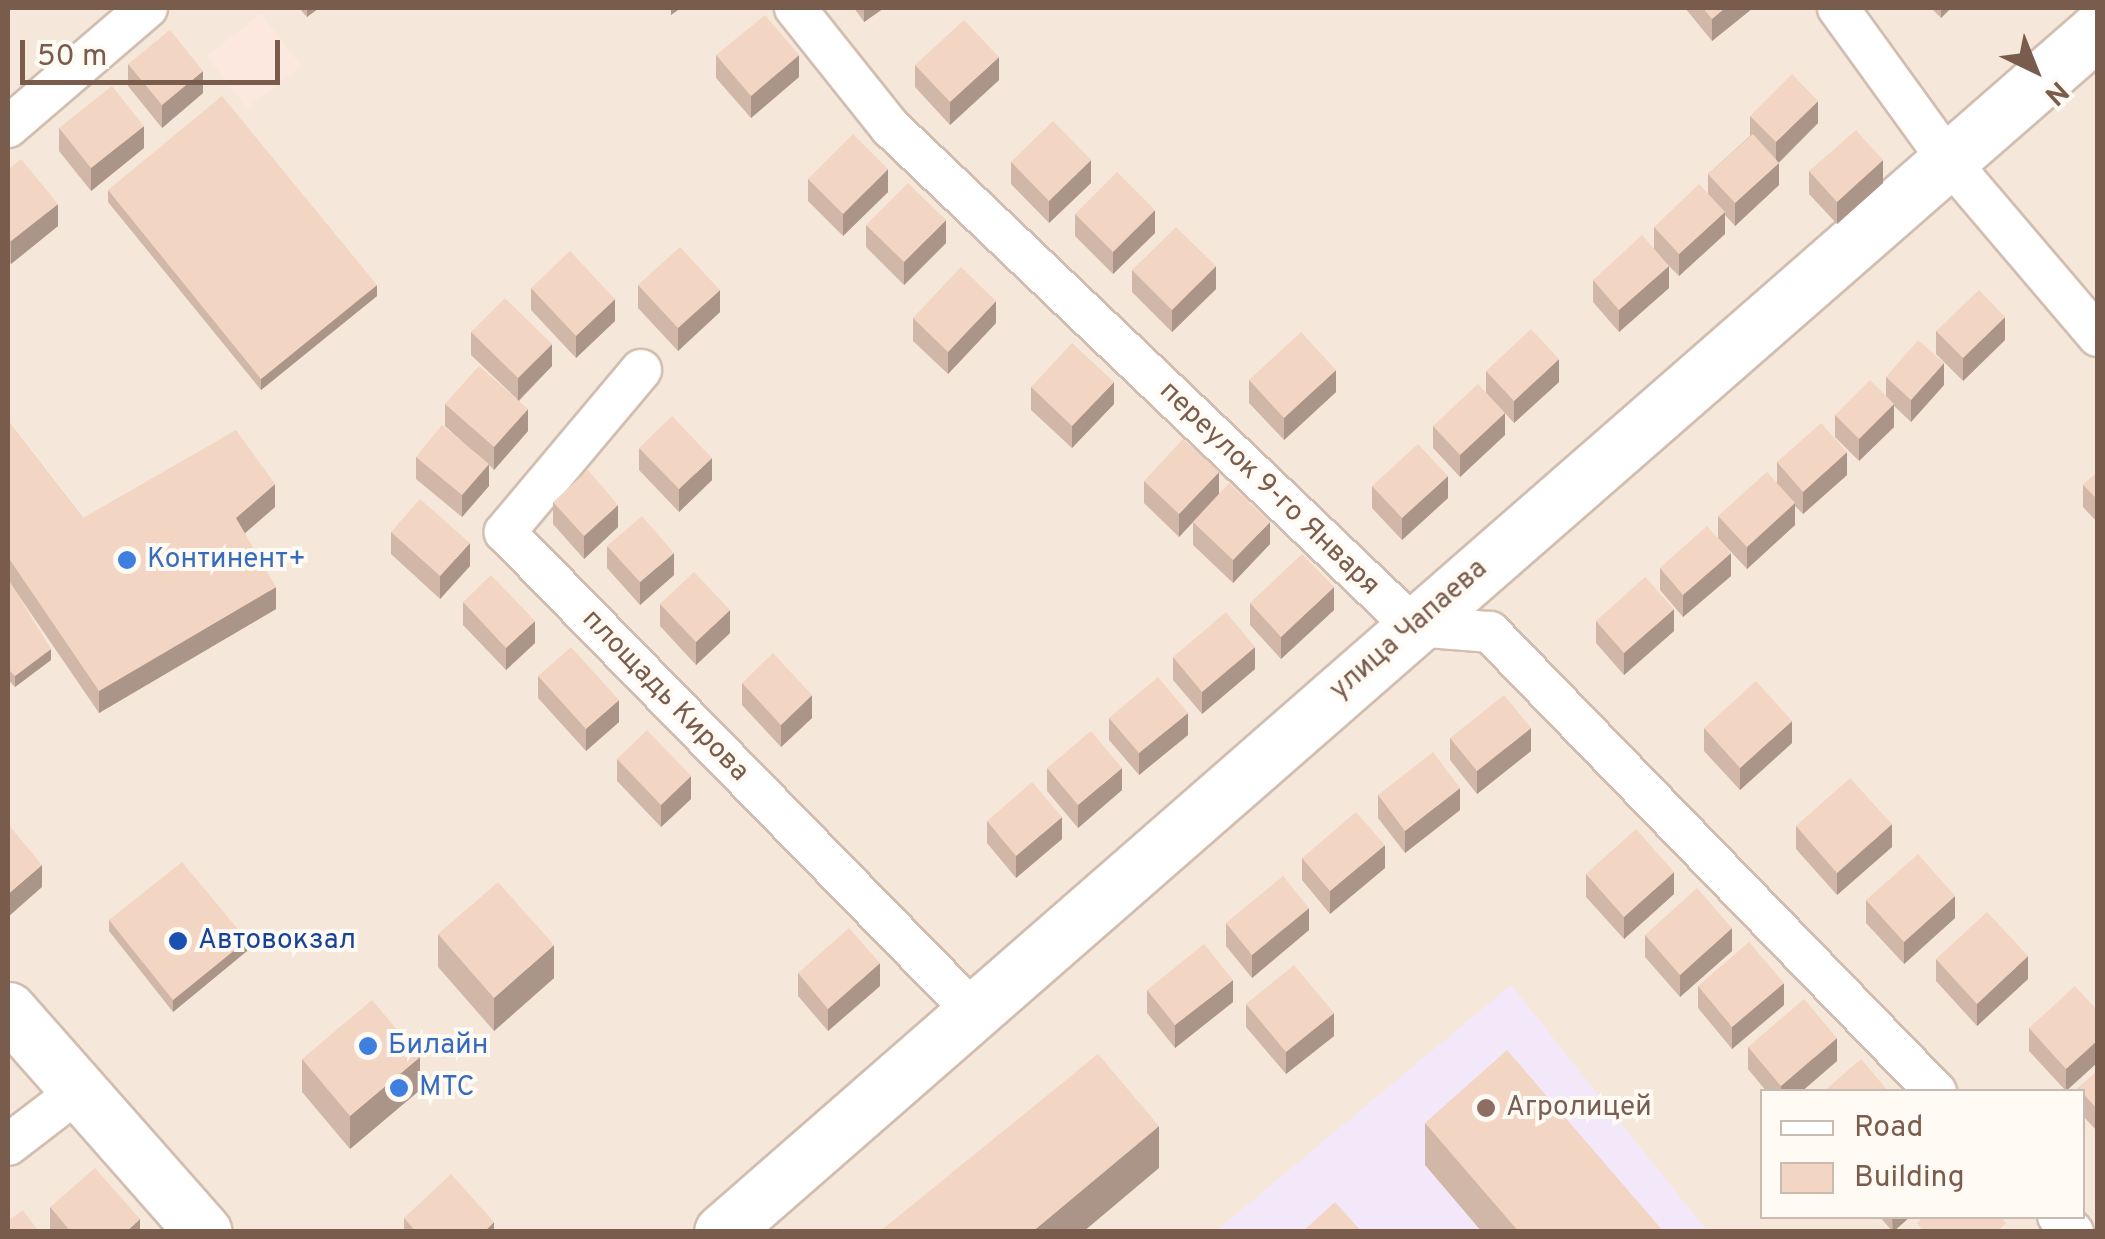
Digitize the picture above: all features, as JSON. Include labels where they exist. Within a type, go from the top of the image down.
[{"type":"main road","name":"улица Чапаева","points":[[722,1232],[2098,30]]},
{"type":"main road","points":[[8,1010],[204,1232]]},
{"type":"street","points":[[8,126],[147,8]]},
{"type":"street","name":"переулок 9-го Января","points":[[796,8],[890,127],[1413,626]]},
{"type":"street","points":[[1838,8],[1948,160],[2098,336]]},
{"type":"street","name":"площадь Кирова","points":[[641,370],[505,532],[973,1012]]},
{"type":"street","points":[[1413,626],[1490,632],[1933,1089]]},
{"type":"street","points":[[8,1146],[80,1090]]},
{"type":"shaded area","points":[[8,8],[2097,8],[2097,1231],[8,1231]]},
{"type":"shaded area","points":[[261,14],[301,66],[247,108],[207,56]]},
{"type":"shaded area","name":"Агролицей","points":[[1511,985],[1707,1231],[1215,1232]]},
{"type":"building","points":[[1703,8],[1725,8],[1712,19]]},
{"type":"building","points":[[765,15],[799,55],[751,96],[716,55]]},
{"type":"building","points":[[964,20],[999,57],[950,102],[915,65]]},
{"type":"building","points":[[170,30],[203,71],[162,105],[128,64]]},
{"type":"building","points":[[1792,74],[1818,101],[1776,142],[1750,116]]},
{"type":"building","points":[[112,86],[144,126],[91,168],[59,128]]},
{"type":"building","points":[[222,96],[377,285],[261,379],[108,190]]},
{"type":"building","points":[[1053,121],[1091,160],[1049,201],[1011,162]]},
{"type":"building","points":[[1856,130],[1883,160],[1837,202],[1809,171]]},
{"type":"building","points":[[853,134],[888,169],[843,214],[808,179]]},
{"type":"building","points":[[1753,134],[1779,163],[1735,203],[1708,174]]},
{"type":"building","points":[[21,159],[58,204],[11,241],[8,170]]},
{"type":"building","points":[[1117,172],[1155,210],[1113,252],[1075,214]]},
{"type":"building","points":[[908,183],[946,220],[904,262],[866,225]]},
{"type":"building","points":[[1699,184],[1725,212],[1679,254],[1654,227]]},
{"type":"building","points":[[1176,227],[1216,266],[1172,310],[1132,270]]},
{"type":"building","points":[[1642,235],[1669,266],[1619,310],[1593,280]]},
{"type":"building","points":[[680,247],[720,290],[678,328],[638,285]]},
{"type":"building","points":[[570,251],[615,299],[576,336],[531,288]]},
{"type":"building","points":[[961,267],[996,301],[948,352],[913,318]]},
{"type":"building","points":[[1979,290],[2005,317],[1963,358],[1936,331]]},
{"type":"building","points":[[505,298],[552,344],[518,378],[471,332]]},
{"type":"building","points":[[1531,329],[1559,359],[1514,401],[1486,371]]},
{"type":"building","points":[[1301,332],[1336,370],[1284,418],[1249,380]]},
{"type":"building","points":[[1918,340],[1944,363],[1911,400],[1886,377]]},
{"type":"building","points":[[1072,343],[1114,382],[1072,426],[1031,387]]},
{"type":"building","points":[[479,366],[528,409],[494,447],[445,404]]},
{"type":"building","points":[[1870,380],[1894,404],[1859,439],[1835,415]]},
{"type":"building","points":[[1478,384],[1505,413],[1460,455],[1433,426]]},
{"type":"building","points":[[672,416],[712,458],[679,489],[639,448]]},
{"type":"building","name":"Континент+","points":[[8,421],[83,518],[236,430],[275,484],[236,518],[276,587],[99,691],[8,557]]},
{"type":"building","points":[[1821,423],[1847,452],[1803,492],[1777,462]]},
{"type":"building","points":[[442,425],[489,464],[462,495],[416,457]]},
{"type":"building","points":[[1183,439],[1219,472],[1179,514],[1144,481]]},
{"type":"building","points":[[1418,444],[1448,476],[1402,518],[1372,486]]},
{"type":"building","points":[[588,470],[618,505],[584,536],[553,502]]},
{"type":"building","points":[[1767,472],[1795,503],[1747,547],[1718,516]]},
{"type":"building","points":[[2098,472],[2098,500],[2083,485]]},
{"type":"building","points":[[1229,483],[1270,522],[1233,560],[1193,522]]},
{"type":"building","points":[[420,499],[470,543],[440,576],[391,532]]},
{"type":"building","points":[[642,516],[674,553],[640,582],[607,546]]},
{"type":"building","points":[[1707,526],[1731,553],[1683,595],[1660,568]]},
{"type":"building","points":[[1302,554],[1334,587],[1281,637],[1250,603]]},
{"type":"building","points":[[694,572],[730,610],[696,642],[660,604]]},
{"type":"building","points":[[491,575],[535,621],[506,648],[463,602]]},
{"type":"building","points":[[1645,577],[1674,609],[1624,653],[1596,621]]},
{"type":"building","points":[[8,579],[51,649],[15,676],[8,669]]},
{"type":"building","points":[[1226,612],[1255,647],[1202,692],[1173,657]]},
{"type":"building","points":[[571,647],[619,700],[586,729],[538,676]]},
{"type":"building","points":[[773,653],[812,695],[781,725],[742,683]]},
{"type":"building","points":[[1158,677],[1188,713],[1139,753],[1109,718]]},
{"type":"building","points":[[1756,681],[1792,721],[1740,768],[1704,728]]},
{"type":"building","points":[[1504,695],[1531,728],[1477,771],[1450,738]]},
{"type":"building","points":[[647,730],[691,776],[661,805],[617,759]]},
{"type":"building","points":[[1091,731],[1122,768],[1078,805],[1047,768]]},
{"type":"building","points":[[1433,752],[1460,788],[1405,831],[1378,795]]},
{"type":"building","points":[[1850,778],[1892,824],[1837,873],[1796,826]]},
{"type":"building","points":[[1032,782],[1062,817],[1016,856],[987,821]]},
{"type":"building","points":[[1356,812],[1385,845],[1330,891],[1302,858]]},
{"type":"building","points":[[8,824],[42,865],[8,894]]},
{"type":"building","points":[[1636,829],[1674,872],[1624,917],[1586,874]]},
{"type":"building","points":[[1918,854],[1955,896],[1904,942],[1866,900]]},
{"type":"building","name":"Автовокзал","points":[[182,862],[247,940],[173,1000],[109,920]]},
{"type":"building","points":[[1283,876],[1309,908],[1252,955],[1226,923]]},
{"type":"building","points":[[498,882],[554,945],[494,998],[438,934]]},
{"type":"building","points":[[1697,888],[1732,928],[1680,975],[1645,935]]},
{"type":"building","points":[[1987,912],[2028,956],[1977,1004],[1936,959]]},
{"type":"building","points":[[849,928],[880,963],[828,1009],[798,973]]},
{"type":"building","points":[[1749,942],[1784,983],[1732,1027],[1698,986]]},
{"type":"building","points":[[1204,944],[1233,980],[1175,1025],[1147,990]]},
{"type":"building","points":[[1294,965],[1334,1013],[1286,1052],[1246,1004]]},
{"type":"building","points":[[2075,986],[2098,1011],[2098,1040],[2066,1069],[2029,1028]]},
{"type":"building","points":[[1804,999],[1837,1038],[1781,1086],[1748,1047]]},
{"type":"building","points":[[372,1000],[420,1057],[350,1116],[302,1059]]},
{"type":"building","points":[[1507,1050],[1664,1232],[1519,1232],[1425,1123]]},
{"type":"building","points":[[1098,1054],[1159,1126],[1032,1232],[879,1232]]},
{"type":"building","points":[[1861,1059],[1886,1089],[1826,1089]]},
{"type":"building","points":[[2098,1071],[2098,1110],[2085,1096],[2085,1089],[2078,1088]]},
{"type":"building","points":[[95,1168],[140,1219],[126,1232],[71,1232],[50,1207]]},
{"type":"building","points":[[451,1174],[494,1222],[484,1232],[416,1232],[404,1218]]},
{"type":"building","points":[[1335,1202],[1362,1232],[1302,1232]]},
{"type":"building","points":[[23,1210],[39,1232],[8,1232],[8,1221]]},
{"type":"building","points":[[1921,1219],[2003,1219],[2006,1223],[1997,1232],[1924,1232],[1917,1223]]},
{"type":"place","name":"Континент+","points":[[127,560]]},
{"type":"place","name":"Автовокзал","points":[[178,941]]},
{"type":"place","name":"Билайн","points":[[368,1046]]},
{"type":"place","name":"МТС","points":[[399,1088]]},
{"type":"place","name":"Агролицей","points":[[1486,1108]]}]
